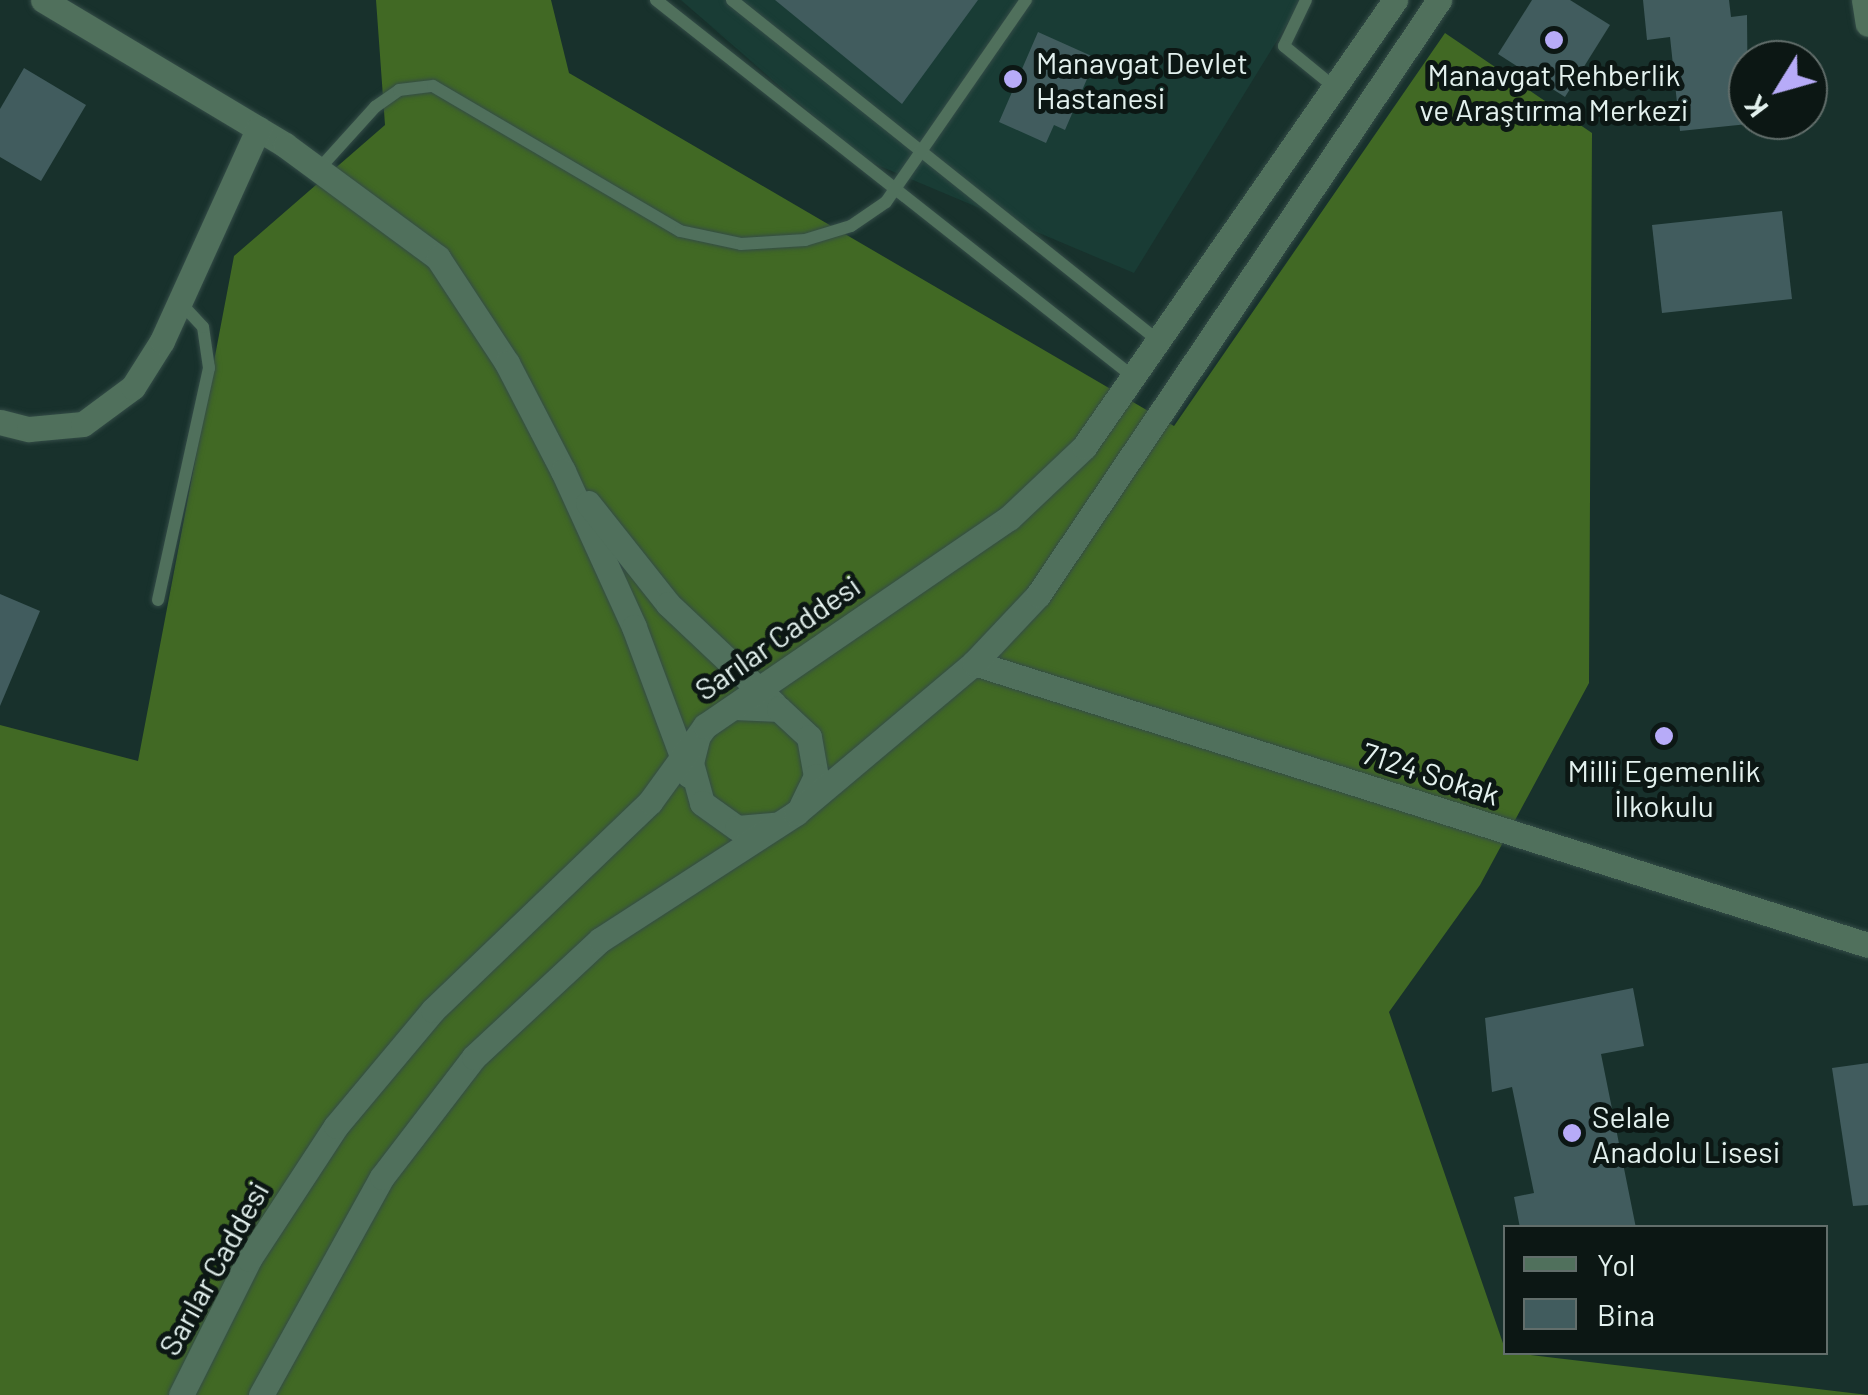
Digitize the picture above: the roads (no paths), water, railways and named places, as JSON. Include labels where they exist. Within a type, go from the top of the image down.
[{"type":"street","points":[[44,0],[319,168],[438,258],[506,363],[563,471],[693,784],[717,818],[737,828],[788,818],[816,776],[809,737],[668,604],[563,471]]},
{"type":"street","name":"Sarılar Caddesi","points":[[181,1395],[248,1259],[336,1126],[433,1010],[650,802],[681,752],[713,719],[1009,518],[1084,447],[1162,344],[1394,0]]},
{"type":"street","points":[[262,1395],[382,1177],[474,1058],[600,940],[788,818],[974,663],[1038,595],[1440,0]]},
{"type":"street","points":[[1864,0],[1868,24]]},
{"type":"street","points":[[0,422],[30,429],[83,424],[107,410],[132,387],[180,302],[258,129]]},
{"type":"street","name":"7124 Sokak","points":[[974,663],[1868,945]]},
{"type":"street","points":[[693,784],[690,762],[713,719],[740,705],[780,710]]},
{"type":"lane","points":[[656,0],[1136,380]]},
{"type":"lane","points":[[732,0],[1162,344]]},
{"type":"lane","points":[[319,168],[374,108],[399,90],[433,86],[680,231],[710,240],[774,244],[828,234],[872,216],[894,191],[1026,0]]},
{"type":"lane","points":[[1306,0],[1284,46],[1334,86]]},
{"type":"lane","points":[[158,600],[210,368],[204,327],[180,302]]},
{"type":"place","name":"Manavgat Rehberlik ve Araştırma Merkezi","points":[[1554,40]]},
{"type":"place","name":"Manavgat Devlet Hastanesi","points":[[1013,79]]},
{"type":"place","name":"Milli Egemenlik İlkokulu","points":[[1664,736]]},
{"type":"place","name":"Selale Anadolu Lisesi","points":[[1572,1133]]}]
